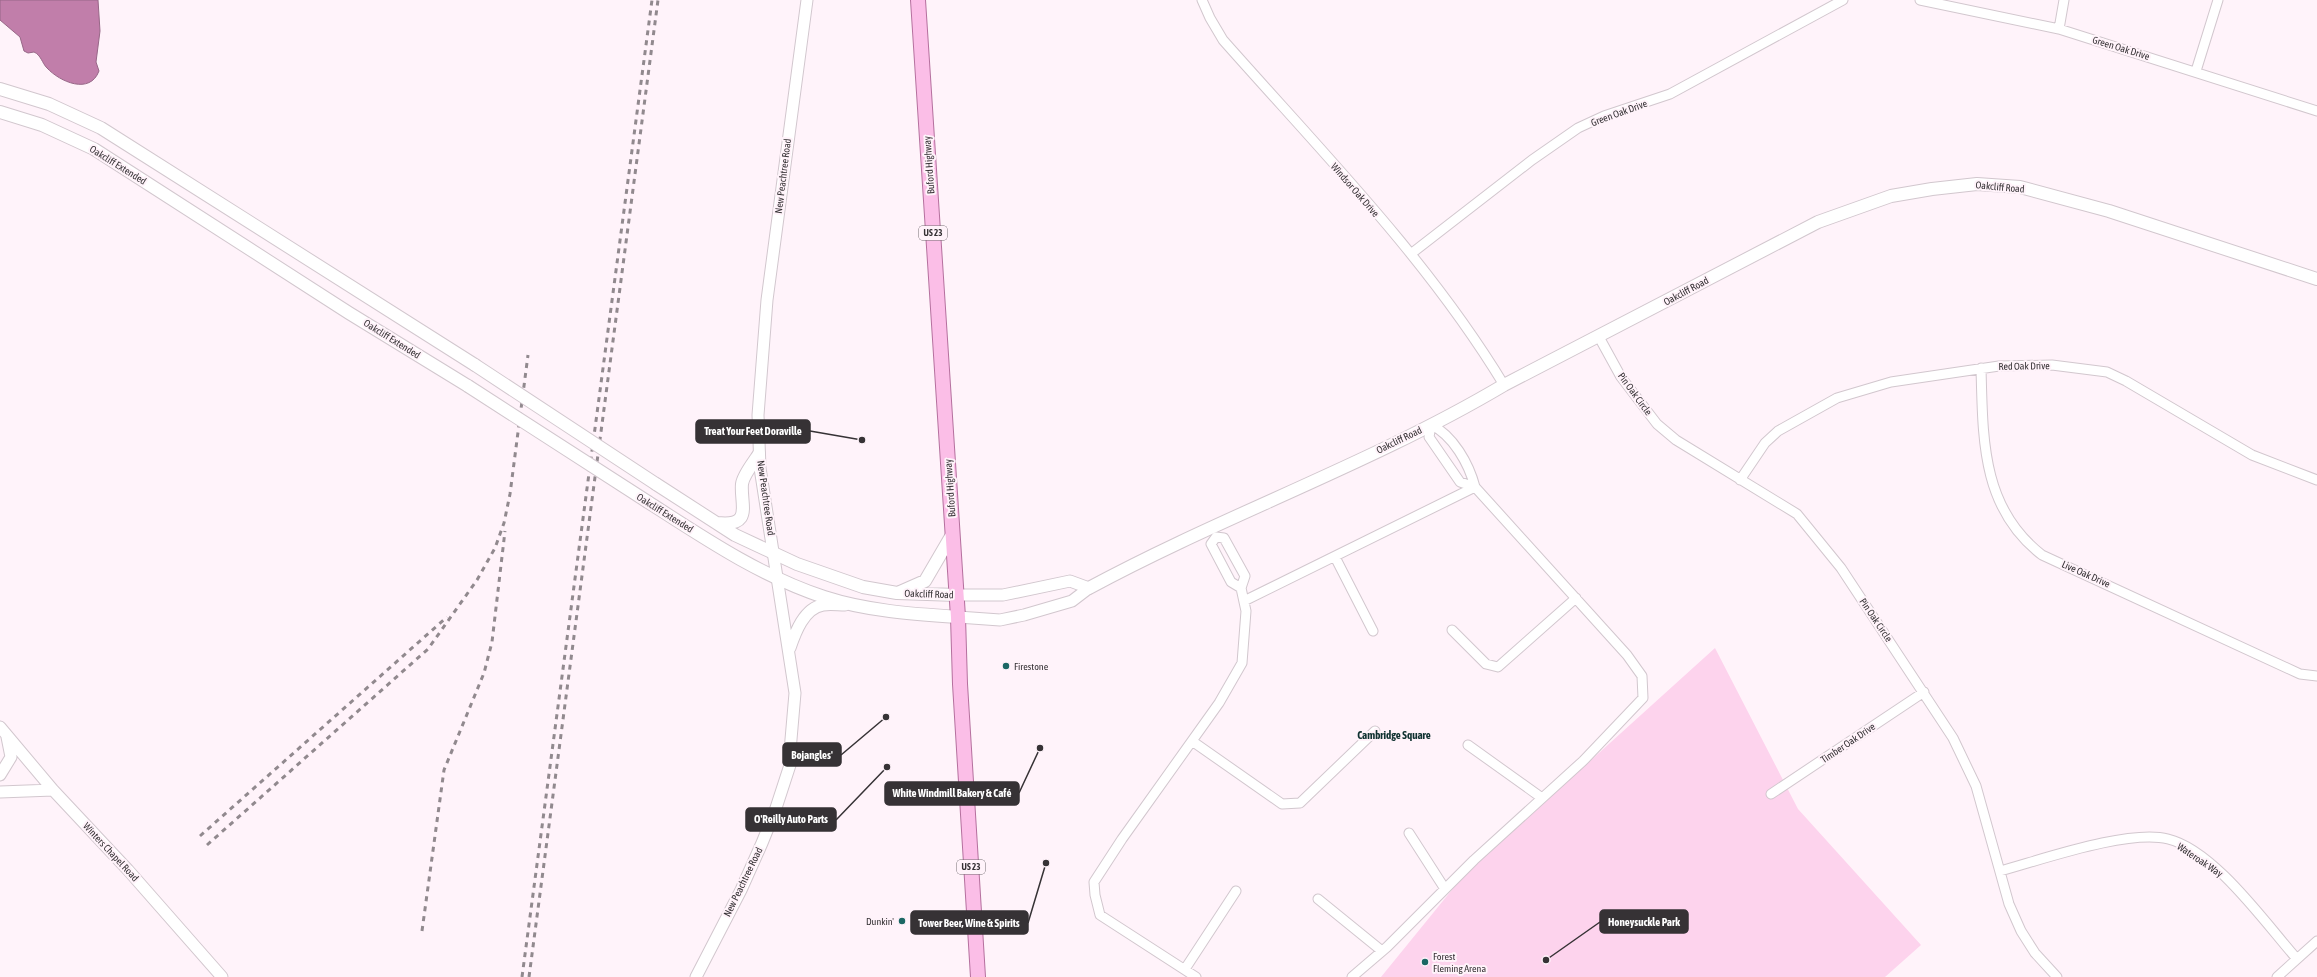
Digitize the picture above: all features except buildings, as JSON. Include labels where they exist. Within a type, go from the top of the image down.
[{"type":"main road","name":"Buford Highway","points":[[918,0],[957,595],[960,684],[978,977]]},
{"type":"main road","name":"Oakcliff Extended","points":[[0,89],[49,104],[101,128],[475,365],[735,535],[774,553]]},
{"type":"main road","name":"Oakcliff Extended","points":[[0,112],[42,125],[94,149],[326,298],[468,386],[745,563],[778,578]]},
{"type":"main road","name":"Oakcliff Road","points":[[1089,588],[1123,569],[1214,532],[1466,408],[1504,385],[1818,222],[1891,196],[1977,184],[2020,187],[2059,196],[2317,278]]},
{"type":"main road","points":[[717,523],[731,523],[740,518],[745,511],[742,483],[759,454]]},
{"type":"main road","points":[[897,593],[924,581],[953,533]]},
{"type":"main road","name":"Oakcliff Road","points":[[774,553],[797,564],[863,587],[897,593],[957,595]]},
{"type":"main road","name":"Oakcliff Road","points":[[778,578],[824,597],[854,605],[888,612],[958,617]]},
{"type":"street","name":"New Peachtree Road","points":[[696,977],[762,843],[775,811],[791,762],[790,751],[795,694],[760,468],[758,415],[768,300],[807,0]]},
{"type":"street","name":"Windsor Oak Drive","points":[[1202,0],[1210,18],[1223,40],[1412,253],[1474,336],[1504,385]]},
{"type":"street","name":"Green Oak Drive","points":[[1412,253],[1532,160],[1578,128],[1604,116],[1670,94],[1843,0]]},
{"type":"street","name":"Green Oak Drive","points":[[1920,0],[2059,29],[2196,71],[2317,111]]},
{"type":"street","points":[[2059,29],[2064,0]]},
{"type":"street","points":[[2196,71],[2218,0]]},
{"type":"street","name":"Pin Oak Circle","points":[[1599,337],[1621,377],[1657,424],[1676,440],[1797,514],[1841,568],[1953,738],[1976,786],[2009,904],[2020,931],[2036,953],[2057,977]]},
{"type":"street","name":"Red Oak Drive","points":[[1740,480],[1765,443],[1778,431],[1837,398],[1891,382],[1981,368],[2052,365],[2106,372],[2126,381],[2252,455],[2317,480]]},
{"type":"street","name":"Live Oak Drive","points":[[1981,368],[1983,426],[1993,488],[2002,510],[2029,545],[2042,555],[2223,640],[2300,674],[2317,676]]},
{"type":"street","points":[[1352,977],[1382,951],[1445,889],[1582,761],[1643,698],[1642,676],[1627,654],[1475,487],[1470,470],[1442,430],[1431,425],[1429,437],[1460,482],[1475,487]]},
{"type":"street","points":[[1244,601],[1336,557],[1475,487]]},
{"type":"street","points":[[1196,977],[1100,914],[1095,895],[1094,882],[1122,839],[1219,703],[1242,663],[1246,611],[1241,588],[1245,576],[1224,538],[1214,532],[1211,544],[1231,582],[1241,588]]},
{"type":"street","points":[[1336,557],[1373,631]]},
{"type":"street","name":"Oakcliff Road","points":[[957,595],[1003,595],[1070,581],[1089,588]]},
{"type":"street","name":"Oakcliff Road","points":[[958,617],[1000,620],[1024,616],[1072,601],[1089,588]]},
{"type":"street","points":[[1452,630],[1486,664],[1498,667],[1576,598]]},
{"type":"street","points":[[789,650],[797,627],[810,613],[822,605],[854,605]]},
{"type":"street","name":"Timber Oak Drive","points":[[1771,794],[1924,692]]},
{"type":"street","points":[[1192,741],[1282,804],[1300,803],[1376,730]]},
{"type":"street","points":[[0,775],[11,757],[3,731]]},
{"type":"street","name":"Winters Chapel Road","points":[[3,731],[53,790],[128,870],[222,977]]},
{"type":"street","points":[[1468,745],[1542,798]]},
{"type":"street","points":[[0,792],[53,790]]},
{"type":"street","points":[[1409,833],[1445,889]]},
{"type":"street","name":"Wateroak Way","points":[[2000,871],[2136,836],[2168,839],[2189,849],[2223,873],[2297,959]]},
{"type":"street","points":[[1185,969],[1236,891]]},
{"type":"street","points":[[1318,899],[1382,951]]},
{"type":"street","points":[[2277,977],[2317,941]]},
{"type":"shaded area","points":[[0,0],[98,0],[100,31],[96,62],[99,71],[95,78],[89,83],[74,84],[59,78],[47,68],[36,53],[28,53],[24,51],[20,37],[0,20]]},
{"type":"shaded area","points":[[1715,648],[1798,809],[1921,945],[1885,977],[1381,977],[1464,875]]},
{"type":"railway","points":[[522,977],[652,0]]},
{"type":"railway","points":[[529,977],[658,0]]},
{"type":"railway","points":[[207,845],[428,649],[477,580],[495,548],[504,523],[510,494],[528,355]]},
{"type":"railway","points":[[422,931],[444,770],[484,673],[492,642],[505,531]]},
{"type":"railway","points":[[200,836],[447,617]]},
{"type":"place","name":"Treat Your Feet Doraville","points":[[862,440]]},
{"type":"place","name":"Firestone","points":[[1006,666]]},
{"type":"place","name":"Bojangles'","points":[[886,717]]},
{"type":"place","name":"White Windmill Bakery & Café","points":[[1040,748]]},
{"type":"place","name":"O'Reilly Auto Parts","points":[[887,767]]},
{"type":"place","name":"Tower Beer, Wine & Spirits","points":[[1046,863]]},
{"type":"place","name":"Dunkin'","points":[[902,921]]},
{"type":"place","name":"Honeysuckle Park","points":[[1546,960]]},
{"type":"place","name":"Forest Fleming Arena","points":[[1425,962]]},
{"type":"district","name":"Cambridge Square","points":[[1394,735]]}]
